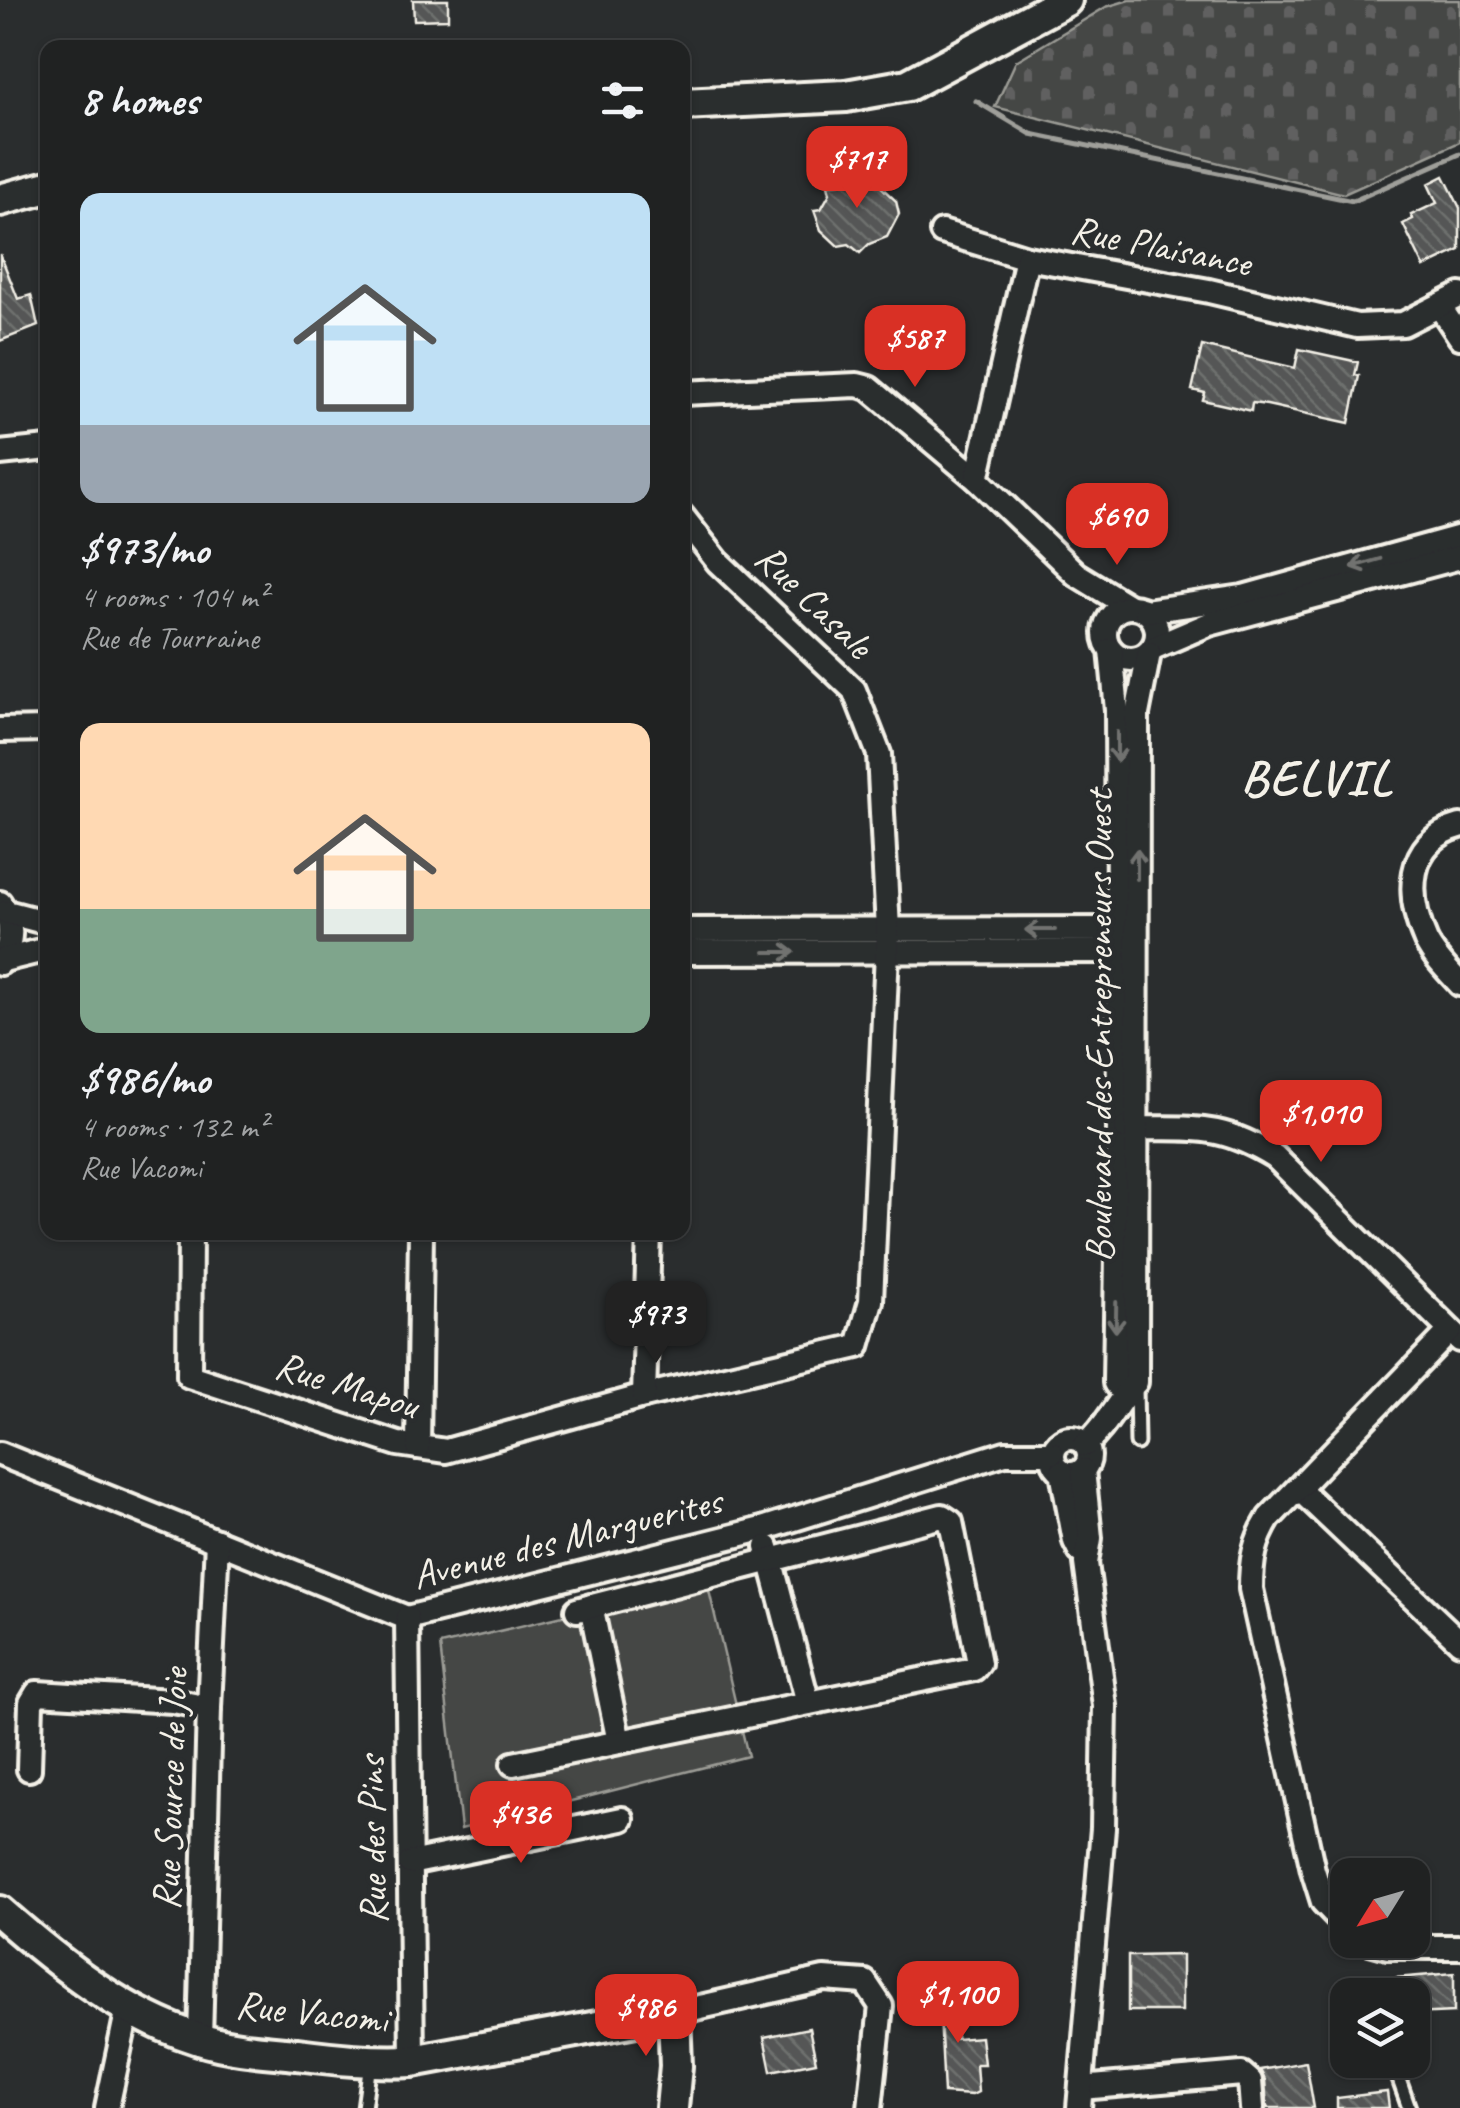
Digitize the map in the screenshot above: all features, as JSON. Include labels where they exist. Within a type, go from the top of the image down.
[{"type":"street","points":[[690,104],[846,96],[908,85],[1066,0]]},
{"type":"street","points":[[0,200],[40,189]]},
{"type":"street","points":[[942,232],[1027,258]]},
{"type":"street","name":"Rue Plaisance","points":[[977,479],[1027,258],[1209,291],[1357,326],[1402,324],[1450,301]]},
{"type":"street","points":[[1450,301],[1460,337]]},
{"type":"street","points":[[690,394],[858,385],[880,395],[977,479],[1076,574],[1138,609],[1157,628],[1151,650]]},
{"type":"street","points":[[0,453],[40,449]]},
{"type":"street","name":"Rue Casale","points":[[690,526],[718,562],[854,690],[878,754],[887,941]]},
{"type":"street","points":[[1076,574],[1108,639],[1126,660],[1139,659],[1245,607],[1432,554],[1460,537]]},
{"type":"street","points":[[1432,554],[1460,557]]},
{"type":"street","points":[[1108,639],[1112,616],[1138,609],[1245,607]]},
{"type":"street","name":"Boulevard des Entrepreneurs Ouest","points":[[1108,639],[1117,710],[1128,940]]},
{"type":"street","name":"Boulevard des Entrepreneurs Ouest","points":[[1130,1388],[1128,940],[1137,714],[1151,650]]},
{"type":"street","points":[[0,730],[40,729]]},
{"type":"street","points":[[1460,826],[1448,830],[1419,853],[1413,882],[1426,941],[1460,984]]},
{"type":"street","points":[[3,908],[40,920]]},
{"type":"street","points":[[2,962],[11,936],[3,908]]},
{"type":"street","points":[[690,930],[887,941]]},
{"type":"street","points":[[690,952],[887,941],[1128,940]]},
{"type":"street","name":"Rue Mapou","points":[[190,1240],[190,1376],[398,1444],[446,1450],[644,1396],[858,1346],[870,1301],[887,941]]},
{"type":"street","points":[[2,962],[40,951]]},
{"type":"street","points":[[1128,1128],[1207,1128],[1244,1138],[1275,1157],[1455,1336],[1269,1518],[1256,1538],[1251,1589],[1314,1870],[1324,1902],[1330,1908]]},
{"type":"street","points":[[418,1446],[421,1240]]},
{"type":"street","points":[[644,1396],[649,1240]]},
{"type":"street","points":[[1130,1388],[1103,1430],[1085,1446],[1089,1458],[1066,1465],[1075,1541],[1086,1563],[1105,1718],[1103,1828],[1080,2098],[1242,2074],[1250,2081],[1252,2108]]},
{"type":"street","name":"Avenue des Marguerites","points":[[0,1454],[407,1618],[762,1529],[1005,1453],[1066,1465],[1062,1440],[1071,1438],[1085,1446]]},
{"type":"street","points":[[1299,1489],[1460,1642]]},
{"type":"street","points":[[513,1764],[808,1703],[976,1666],[979,1663],[951,1522],[942,1516],[584,1608],[619,1742]]},
{"type":"street","points":[[762,1529],[808,1703]]},
{"type":"street","name":"Rue Source de Joie","points":[[200,2039],[217,1541]]},
{"type":"street","name":"Rue des Pins","points":[[407,1618],[412,2061]]},
{"type":"street","points":[[29,1769],[31,1703],[36,1693],[173,1701],[209,1708]]},
{"type":"street","points":[[410,1863],[622,1818]]},
{"type":"street","name":"Rue Vacomi","points":[[0,1912],[76,1975],[128,2008],[200,2039],[243,2048],[370,2063],[412,2061],[674,2012]]},
{"type":"street","points":[[1430,1947],[1460,1947]]},
{"type":"street","points":[[672,2108],[676,2066],[674,2012],[824,1979],[864,1982],[881,2006],[870,2108]]},
{"type":"street","points":[[107,2108],[128,2008]]},
{"type":"lane","points":[[1130,1388],[1137,1443]]},
{"type":"lane","points":[[364,2108],[370,2063]]},
{"type":"lane","points":[[1398,2078],[1409,2108]]},
{"type":"green space","points":[[1129,0],[1460,0],[1460,142],[1344,194],[995,107],[1016,61],[1106,7]]},
{"type":"green space","points":[[707,1582],[748,1756],[461,1829],[440,1645]]},
{"type":"building","points":[[413,0],[448,0],[448,19],[414,20]]},
{"type":"building","points":[[845,167],[865,171],[865,181],[880,180],[880,186],[896,201],[899,214],[887,237],[869,244],[860,253],[849,244],[838,246],[821,230],[814,210],[821,209],[830,193],[828,185],[841,183]]},
{"type":"building","points":[[1444,176],[1460,208],[1460,250],[1424,267],[1403,224],[1413,219],[1411,215],[1437,203],[1428,184]]},
{"type":"building","points":[[0,254],[18,299],[31,295],[38,326],[0,341]]},
{"type":"building","points":[[1202,346],[1295,368],[1299,349],[1358,362],[1355,375],[1359,376],[1349,423],[1267,405],[1252,403],[1251,411],[1203,400],[1205,393],[1192,390]]},
{"type":"building","points":[[1182,1955],[1182,2011],[1128,2011],[1128,1956]]},
{"type":"building","points":[[1454,1973],[1454,2012],[1430,2013],[1430,1978],[1396,1978]]},
{"type":"building","points":[[944,1978],[962,1980],[956,2039],[981,2037],[984,2064],[976,2064],[978,2092],[972,2095],[944,2093],[940,2015]]},
{"type":"building","points":[[809,2028],[816,2062],[771,2071],[764,2037]]},
{"type":"building","points":[[1306,2062],[1314,2108],[1267,2108],[1265,2080],[1260,2070]]},
{"type":"building","points":[[1387,2092],[1389,2108],[1337,2108],[1337,2098]]},
{"type":"waterway","points":[[976,101],[1031,134],[1353,201],[1460,154]]},
{"type":"district","name":"BELVIL","points":[[1317,777]]}]
